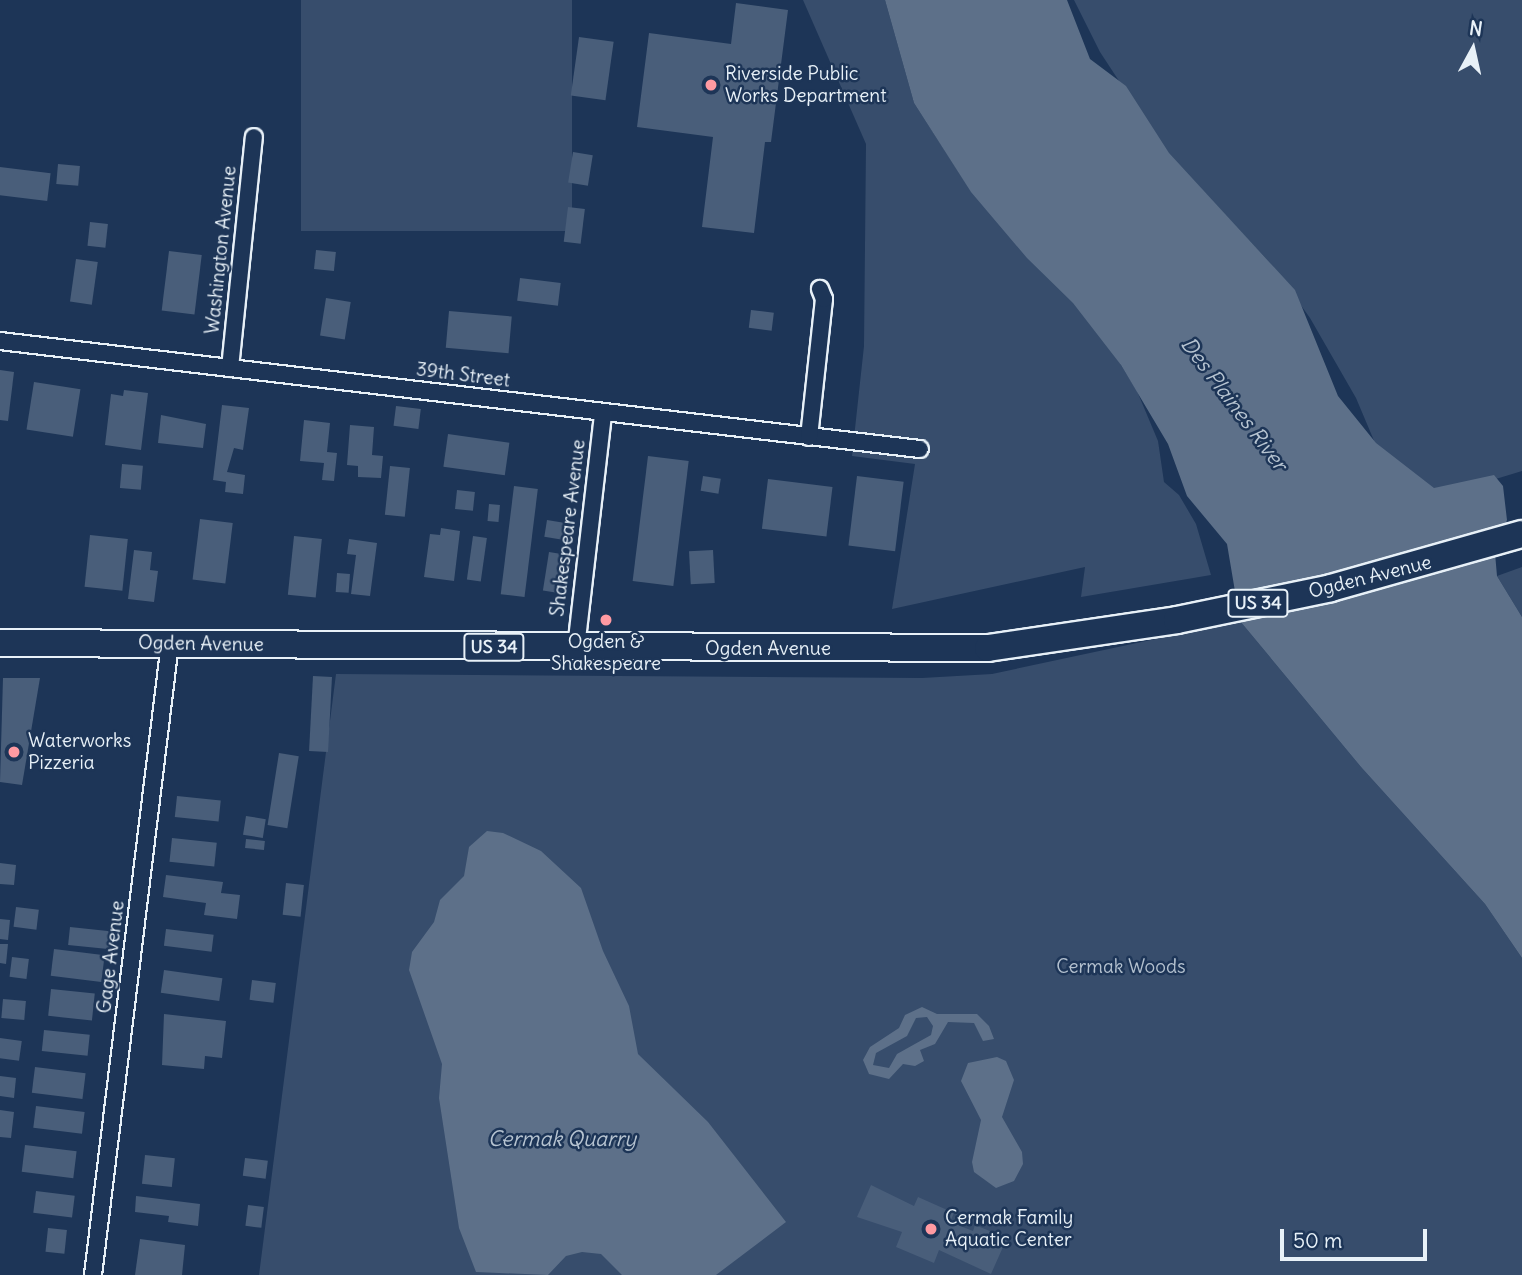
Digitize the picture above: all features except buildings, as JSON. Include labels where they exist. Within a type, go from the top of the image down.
[{"type":"main road","name":"Ogden Avenue","points":[[0,643],[988,648],[1177,620],[1305,593],[1412,568],[1522,534]]},
{"type":"street","name":"Washington Avenue","points":[[230,368],[254,137]]},
{"type":"street","points":[[809,437],[824,299],[820,289]]},
{"type":"street","name":"39th Street","points":[[0,341],[920,449]]},
{"type":"street","name":"Shakespeare Avenue","points":[[576,648],[603,413]]},
{"type":"street","name":"Gage Avenue","points":[[93,1275],[170,643]]},
{"type":"green space","points":[[301,0],[572,0],[572,231],[301,231]]},
{"type":"green space","points":[[803,0],[885,0],[914,103],[971,191],[1002,207],[1062,269],[1137,391],[1158,441],[1164,482],[1179,495],[1196,524],[1211,575],[1081,597],[1085,567],[892,609],[915,464],[852,456],[864,346],[866,144]]},
{"type":"green space","points":[[1074,0],[1522,0],[1522,471],[1427,500],[1375,443],[1356,398],[1310,318],[1272,265],[1163,148],[1100,52]]},
{"type":"green space","points":[[1522,567],[1522,617],[1497,576]]},
{"type":"green space","name":"Cermak Woods","points":[[1240,621],[1361,767],[1485,904],[1522,958],[1522,1275],[259,1275],[336,674],[922,678],[992,674]]},
{"type":"water","name":"Des Plaines River","points":[[885,0],[1067,0],[1090,59],[1126,86],[1169,153],[1295,290],[1338,396],[1376,443],[1434,488],[1494,475],[1503,486],[1507,520],[1495,553],[1497,576],[1522,617],[1522,958],[1485,904],[1361,767],[1240,621],[1227,544],[1187,496],[1168,444],[1121,365],[1073,303],[1027,258],[971,192],[914,103]]},
{"type":"water","name":"Cermak Quarry","points":[[487,831],[503,833],[541,851],[581,888],[603,951],[629,1006],[638,1054],[708,1122],[786,1222],[716,1275],[622,1275],[601,1254],[582,1252],[566,1256],[548,1275],[476,1272],[459,1228],[439,1098],[442,1064],[409,970],[412,952],[434,922],[440,900],[464,876],[469,847]]},
{"type":"water","points":[[922,1007],[937,1014],[977,1014],[989,1026],[994,1039],[983,1041],[974,1023],[948,1022],[935,1044],[920,1050],[924,1061],[915,1066],[903,1064],[889,1079],[869,1074],[863,1060],[870,1047],[899,1028],[905,1015]],"holes":[[[927,1017],[933,1026],[931,1035],[897,1054],[889,1068],[873,1065],[876,1053],[907,1036],[916,1018]]]},
{"type":"water","points":[[997,1057],[1006,1061],[1014,1080],[1002,1117],[1022,1152],[1023,1164],[1014,1181],[996,1188],[974,1172],[972,1162],[981,1120],[961,1081],[968,1063]]},
{"type":"place","name":"Riverside Public Works Department","points":[[711,85]]},
{"type":"place","name":"Ogden & Shakespeare","points":[[606,620]]},
{"type":"place","name":"Waterworks Pizzeria","points":[[14,752]]},
{"type":"place","name":"Cermak Family Aquatic Center","points":[[931,1229]]}]
